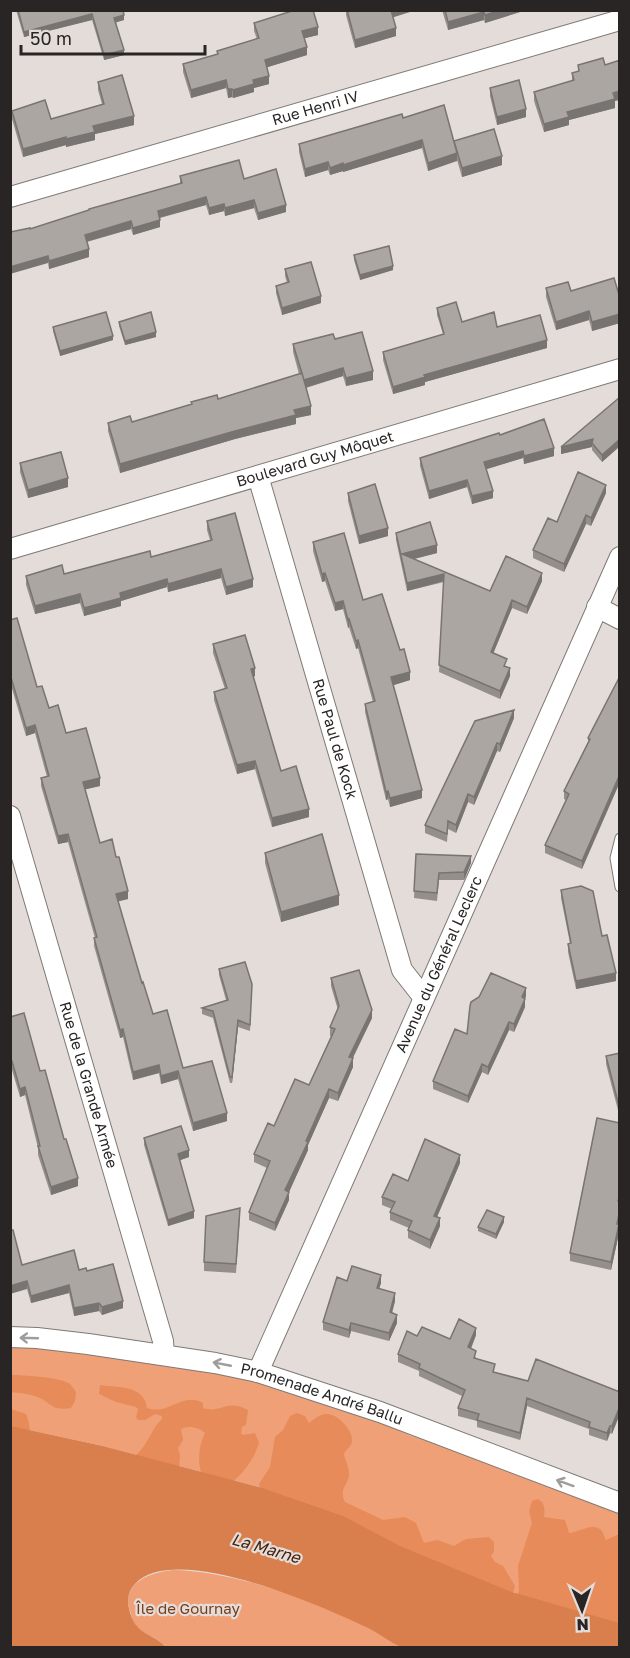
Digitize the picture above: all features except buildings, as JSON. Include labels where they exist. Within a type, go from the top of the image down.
[{"type":"street","name":"Rue Henri IV","points":[[10,197],[620,20]]},
{"type":"street","name":"Boulevard Guy Môquet","points":[[10,549],[620,369]]},
{"type":"street","name":"Rue Paul de Kock","points":[[258,476],[402,970],[424,998]]},
{"type":"street","name":"Avenue du Général Leclerc","points":[[258,1372],[620,557]]},
{"type":"street","points":[[597,607],[620,619]]},
{"type":"street","name":"Rue de la Grande Armée","points":[[10,816],[163,1341],[164,1355]]},
{"type":"street","name":"Promenade André Ballu","points":[[10,1337],[54,1340],[164,1355],[258,1372],[380,1412],[620,1503]]},
{"type":"lane","points":[[620,838],[615,858],[620,887]]},
{"type":"green space","points":[[10,1345],[52,1347],[140,1359],[260,1381],[368,1416],[409,1435],[619,1511],[619,1623],[509,1591],[343,1516],[259,1487],[103,1446],[11,1426]]},
{"type":"green space","name":"Île de Gournay","points":[[173,1570],[230,1577],[292,1595],[352,1619],[402,1647],[165,1648],[137,1626],[128,1601],[133,1586],[147,1576]]},
{"type":"shaded area","points":[[10,1375],[41,1377],[70,1384],[76,1392],[75,1401],[71,1408],[60,1409],[40,1398],[11,1392]]},
{"type":"shaded area","points":[[100,1385],[136,1391],[145,1401],[147,1408],[155,1410],[188,1400],[203,1403],[203,1408],[209,1409],[235,1405],[241,1407],[248,1410],[246,1425],[242,1427],[241,1433],[243,1435],[255,1433],[259,1443],[257,1449],[248,1465],[231,1483],[202,1475],[199,1454],[205,1433],[197,1428],[181,1429],[183,1440],[178,1448],[180,1455],[178,1482],[135,1456],[162,1416],[155,1414],[145,1420],[138,1420],[136,1407],[116,1402],[99,1394]]},
{"type":"shaded area","points":[[11,1409],[26,1414],[30,1428],[28,1438],[11,1457]]},
{"type":"shaded area","points":[[297,1413],[305,1416],[309,1423],[322,1415],[331,1415],[348,1428],[352,1442],[344,1454],[349,1474],[343,1490],[345,1502],[383,1520],[405,1517],[416,1523],[424,1543],[437,1540],[454,1546],[466,1539],[489,1537],[494,1542],[494,1551],[491,1556],[495,1562],[503,1566],[515,1586],[512,1596],[263,1496],[259,1484],[270,1467],[275,1437],[283,1430],[290,1416]]},
{"type":"shaded area","points":[[538,1499],[544,1506],[544,1517],[565,1520],[569,1533],[595,1527],[602,1531],[606,1540],[619,1534],[620,1640],[517,1599],[518,1566],[532,1523],[529,1511],[532,1501]]},
{"type":"water","name":"La Marne","points":[[11,1426],[103,1446],[259,1487],[343,1516],[400,1546],[509,1591],[619,1623],[619,1647],[406,1648],[345,1617],[284,1593],[214,1573],[182,1570],[155,1573],[135,1584],[129,1593],[128,1603],[134,1622],[165,1647],[11,1647]]}]
